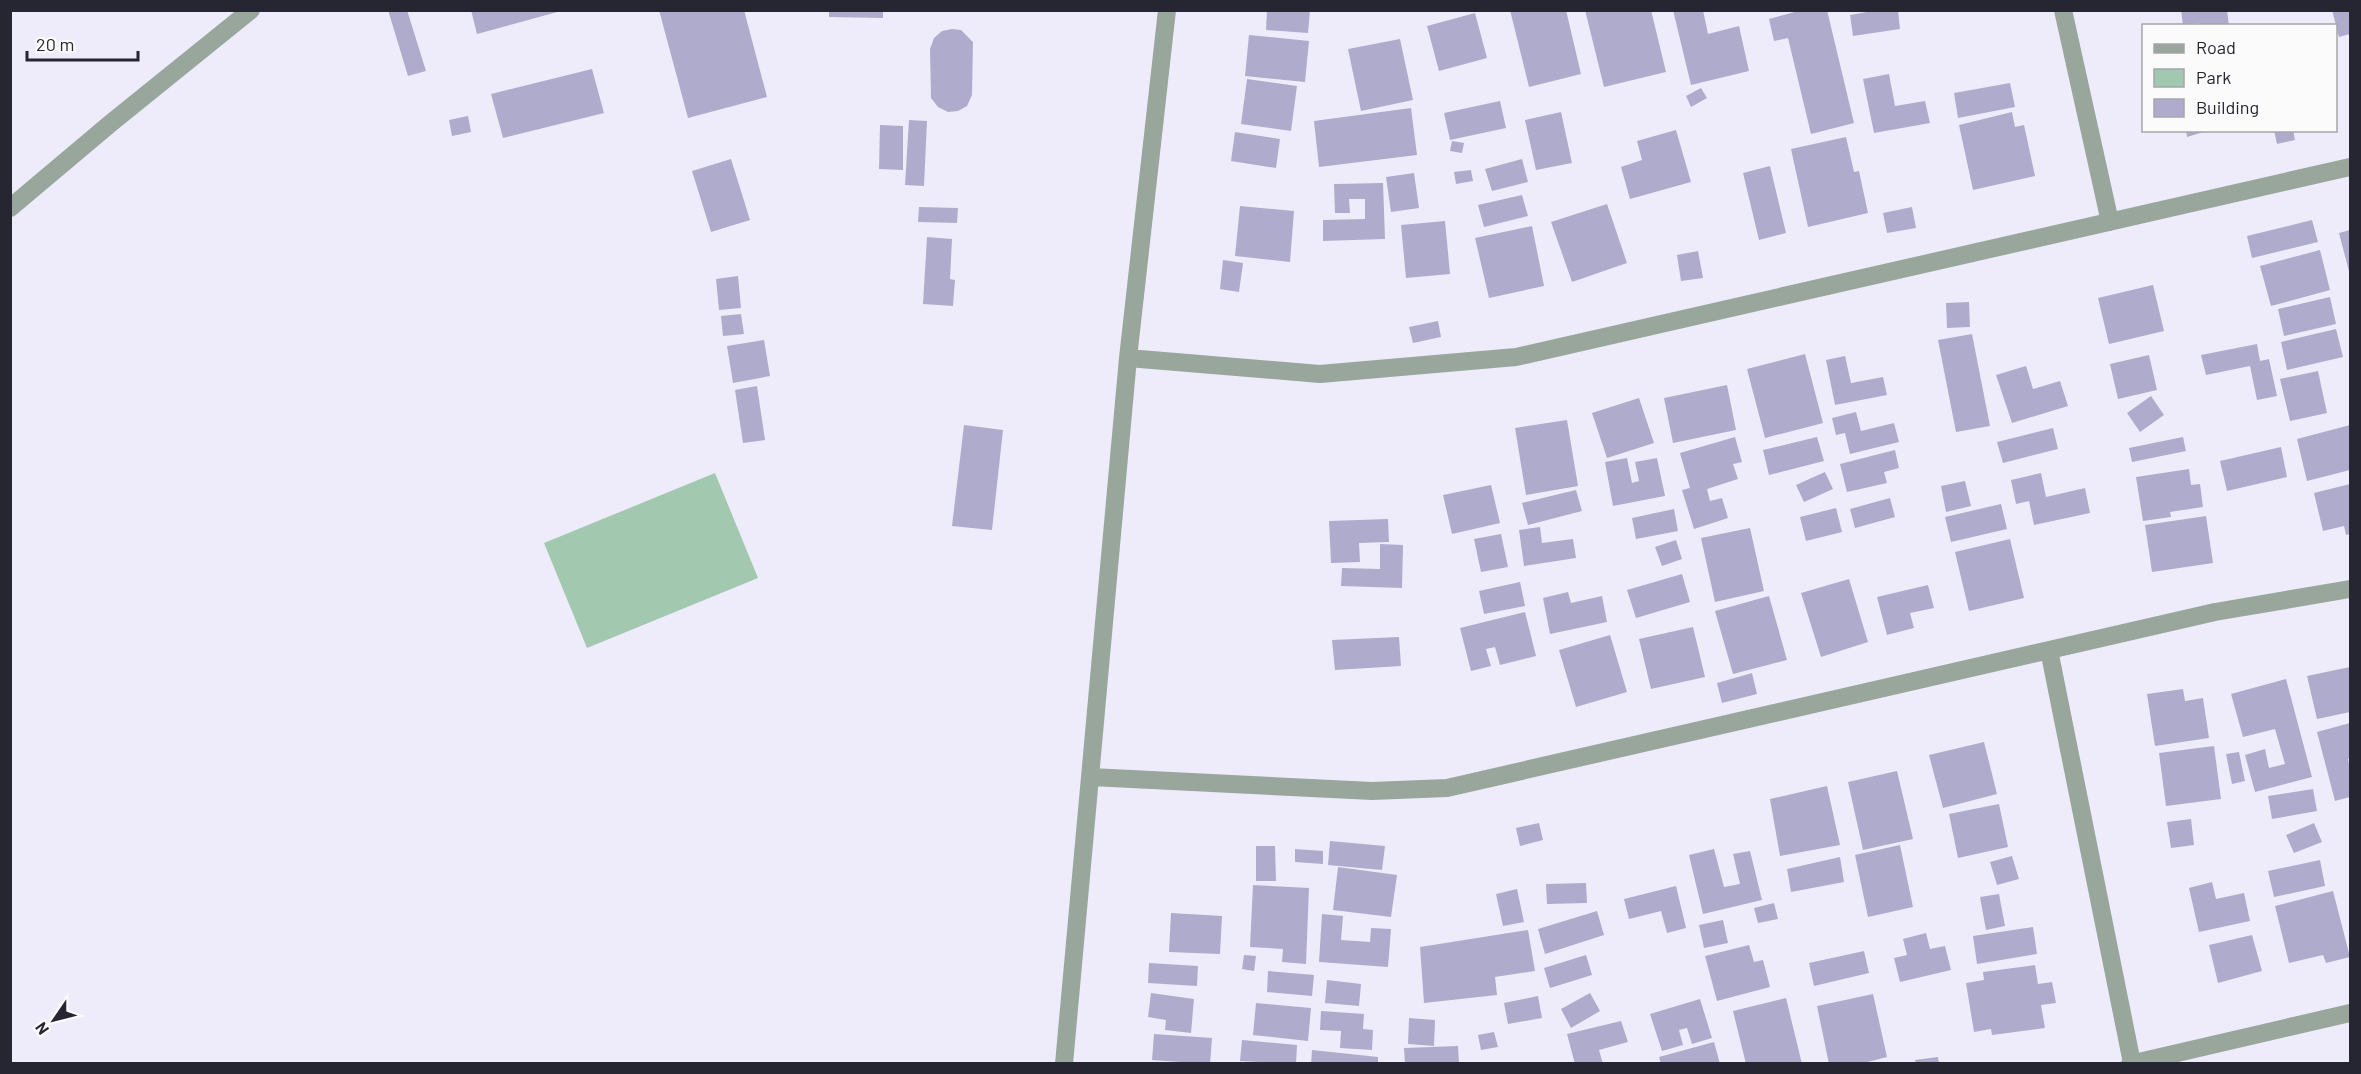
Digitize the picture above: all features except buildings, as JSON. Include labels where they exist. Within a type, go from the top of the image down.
[{"type":"street","points":[[10,208],[251,10]]},
{"type":"street","points":[[1064,1064],[1128,358],[1167,10]]},
{"type":"street","points":[[2063,10],[2110,222]]},
{"type":"street","points":[[1128,358],[1320,374],[1516,357],[2350,167]]},
{"type":"street","points":[[1091,777],[1372,791],[1447,788],[2215,612],[2350,588]]},
{"type":"street","points":[[2049,650],[2131,1063],[2350,1013]]},
{"type":"green space","points":[[715,473],[758,578],[587,648],[544,543]]}]
